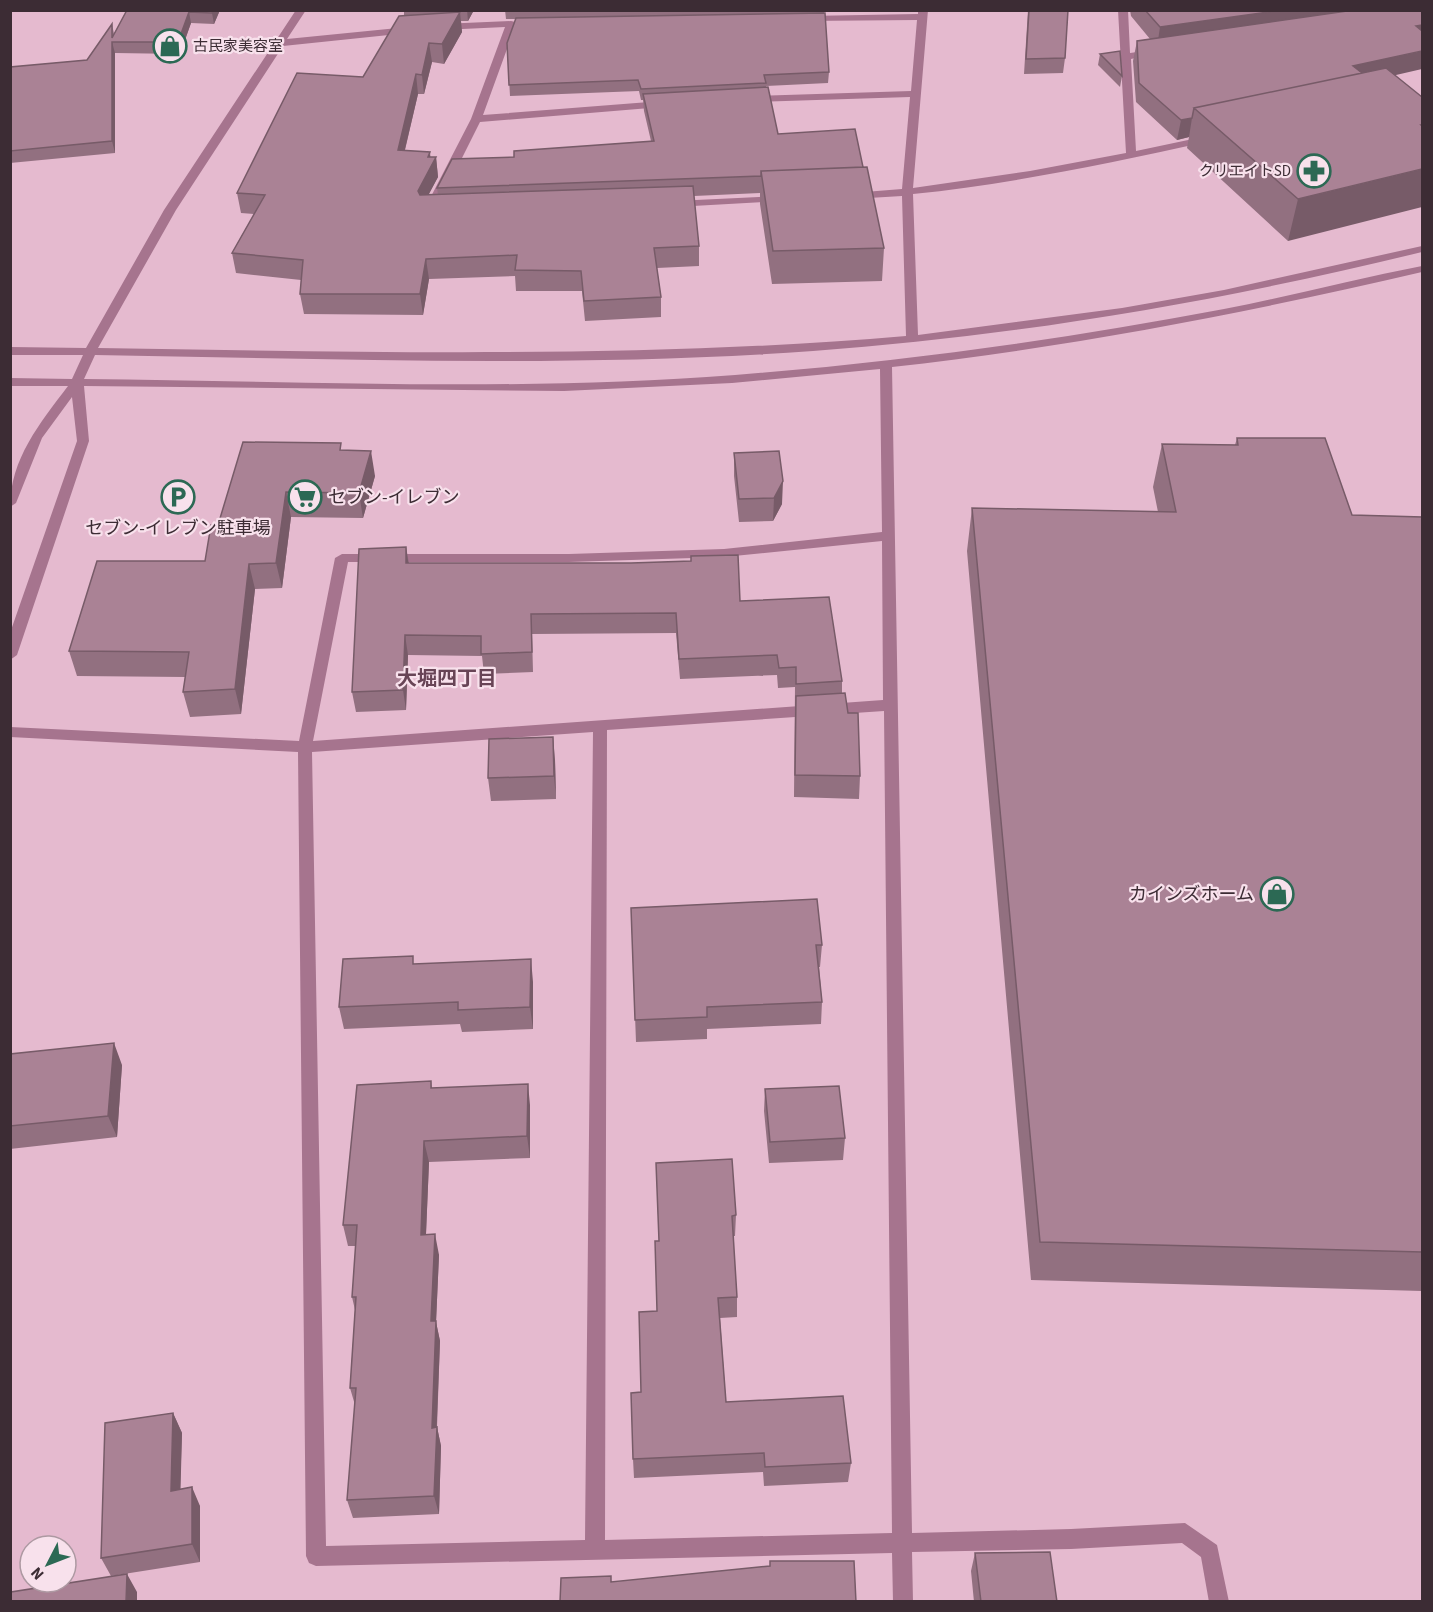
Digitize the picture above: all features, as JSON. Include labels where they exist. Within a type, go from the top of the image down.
[{"type":"street","points":[[10,503],[36,437],[77,382],[90,352],[170,210],[301,10]]},
{"type":"street","points":[[1123,10],[1131,155]]},
{"type":"street","points":[[794,19],[923,14],[907,193],[912,337]]},
{"type":"street","points":[[428,28],[535,23]]},
{"type":"street","points":[[440,212],[428,212],[476,118],[511,24]]},
{"type":"street","points":[[280,43],[416,28]]},
{"type":"street","points":[[1125,57],[1160,52]]},
{"type":"street","points":[[734,100],[916,94]]},
{"type":"street","points":[[476,118],[676,103]]},
{"type":"street","points":[[837,196],[907,193],[1131,155],[1222,136]]},
{"type":"street","points":[[662,204],[790,198]]},
{"type":"street","points":[[10,351],[611,356],[912,337],[1032,324],[1140,308],[1334,272],[1422,249]]},
{"type":"street","points":[[10,382],[456,387],[632,385],[977,353],[1140,328],[1295,300],[1422,269]]},
{"type":"street","points":[[886,363],[903,1602]]},
{"type":"street","points":[[10,655],[83,441],[77,382]]},
{"type":"street","points":[[888,536],[724,553],[569,558],[342,558],[305,747],[316,1556],[902,1541],[1071,1539],[1185,1533],[1210,1552],[1220,1602]]},
{"type":"street","points":[[10,732],[305,747],[890,705]]},
{"type":"street","points":[[596,1548],[600,725]]},
{"type":"building","points":[[127,10],[213,10],[212,13],[189,12],[178,42],[112,42],[112,141],[10,151],[10,67],[87,60],[112,24],[112,38]]},
{"type":"building","points":[[1029,10],[1068,10],[1065,58],[1026,59]]},
{"type":"building","points":[[1145,10],[1282,10],[1160,27]]},
{"type":"building","points":[[1354,10],[1422,10],[1422,25],[1416,26],[1422,31],[1422,51],[1353,66],[1362,73],[1194,108],[1192,118],[1181,120],[1139,83],[1137,41]]},
{"type":"building","points":[[460,12],[442,44],[429,43],[422,75],[416,74],[398,150],[430,152],[428,157],[436,157],[418,191],[420,195],[693,186],[699,246],[654,248],[661,297],[584,301],[581,271],[515,270],[517,255],[426,259],[420,294],[300,294],[303,260],[232,253],[265,195],[237,193],[297,73],[363,77],[399,16]]},
{"type":"building","points":[[825,13],[829,72],[764,75],[766,83],[641,89],[638,80],[509,85],[507,43],[516,18]]},
{"type":"building","points":[[1120,51],[1122,76],[1100,54]]},
{"type":"building","points":[[1386,68],[1422,97],[1422,169],[1298,199],[1194,108]]},
{"type":"building","points":[[768,87],[778,134],[855,129],[863,167],[761,171],[761,176],[437,188],[452,159],[514,157],[514,151],[654,141],[643,94]]},
{"type":"building","points":[[867,167],[884,248],[773,251],[761,171]]},
{"type":"building","points":[[1237,438],[1325,438],[1352,515],[1422,517],[1422,1252],[1040,1242],[972,508],[1176,512],[1162,444],[1238,445]]},
{"type":"building","points":[[243,442],[341,443],[340,450],[371,451],[359,493],[286,492],[276,563],[249,564],[235,689],[183,692],[189,652],[69,651],[97,561],[205,561],[211,525],[218,525]]},
{"type":"building","points":[[779,451],[783,481],[774,498],[739,499],[734,453]]},
{"type":"building","points":[[406,547],[406,563],[631,563],[691,561],[691,556],[738,555],[740,601],[829,597],[842,681],[796,684],[796,667],[779,668],[777,655],[679,659],[676,613],[531,614],[532,652],[481,654],[481,636],[405,635],[403,690],[352,692],[359,549]]},
{"type":"building","points":[[845,693],[848,713],[858,713],[860,776],[795,775],[796,696]]},
{"type":"building","points":[[553,737],[554,776],[488,778],[489,739]]},
{"type":"building","points":[[817,899],[822,945],[816,945],[822,1002],[707,1007],[707,1017],[635,1020],[631,908]]},
{"type":"building","points":[[413,956],[413,964],[531,959],[530,1007],[458,1010],[458,1002],[339,1007],[343,959]]},
{"type":"building","points":[[114,1043],[108,1116],[10,1126],[10,1054]]},
{"type":"building","points":[[431,1081],[431,1088],[528,1084],[527,1136],[424,1141],[421,1235],[435,1234],[431,1321],[436,1321],[432,1428],[437,1427],[434,1496],[347,1500],[356,1388],[350,1388],[356,1297],[352,1297],[357,1225],[343,1225],[357,1085]]},
{"type":"building","points":[[839,1086],[845,1138],[770,1142],[765,1089]]},
{"type":"building","points":[[732,1159],[736,1215],[732,1216],[737,1297],[718,1298],[726,1402],[843,1396],[851,1463],[765,1467],[764,1453],[633,1459],[631,1393],[641,1392],[639,1312],[657,1311],[655,1241],[659,1241],[656,1163]]},
{"type":"building","points":[[173,1413],[171,1491],[192,1487],[192,1544],[101,1558],[105,1423]]},
{"type":"building","points":[[1050,1552],[1057,1602],[981,1602],[975,1553]]},
{"type":"building","points":[[770,1561],[854,1561],[856,1602],[560,1602],[561,1578],[611,1576],[611,1582],[770,1566]]},
{"type":"building","points":[[127,1574],[126,1602],[10,1602],[11,1592],[18,1591],[18,1594],[78,1594],[78,1582]]},
{"type":"place","name":"古民家美容室","points":[[170,46]]},
{"type":"place","name":"クリエイトSD","points":[[1314,171]]},
{"type":"place","name":"セブン-イレブン駐車場","points":[[178,497]]},
{"type":"place","name":"セブン-イレブン","points":[[305,497]]},
{"type":"place","name":"カインズホーム","points":[[1277,894]]},
{"type":"district","name":"大堀四丁目","points":[[447,678]]}]
